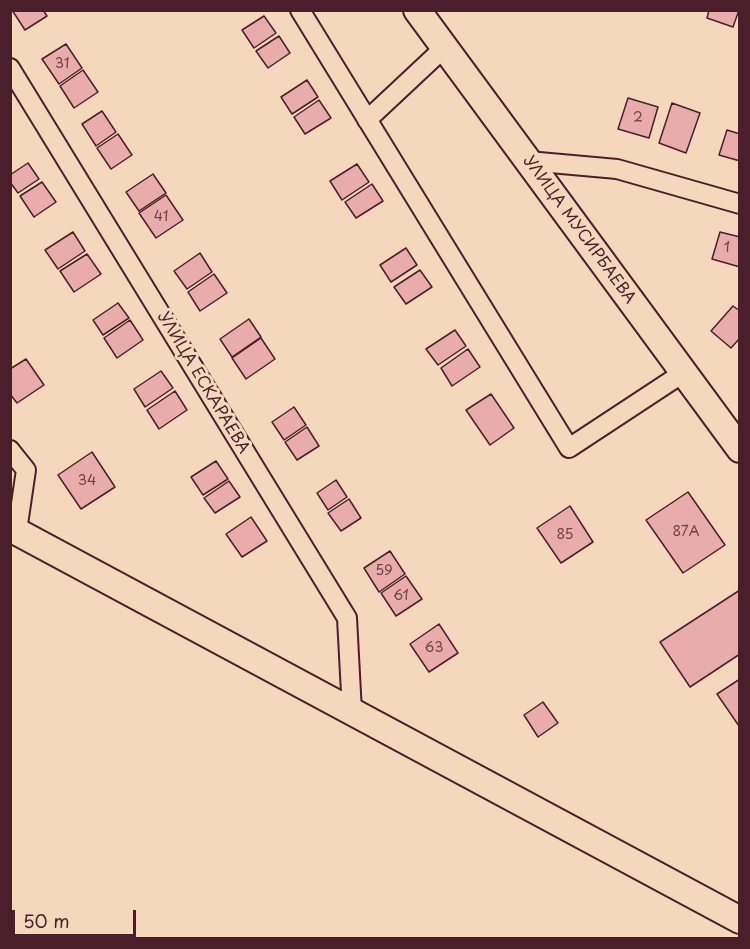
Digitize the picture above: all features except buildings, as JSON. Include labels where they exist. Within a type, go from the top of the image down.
[{"type":"main road","name":"УЛИЦА МУСИРБАЕВА","points":[[417,10],[740,449]]},
{"type":"main road","points":[[14,530],[740,920]]},
{"type":"street","points":[[300,10],[569,448],[683,373]]},
{"type":"street","points":[[367,120],[444,47]]},
{"type":"street","name":"УЛИЦА ЕСКАРАЕВА","points":[[10,68],[346,618],[352,711]]},
{"type":"street","points":[[528,161],[617,170],[740,204]]},
{"type":"street","points":[[10,450],[26,470],[14,530]]}]
